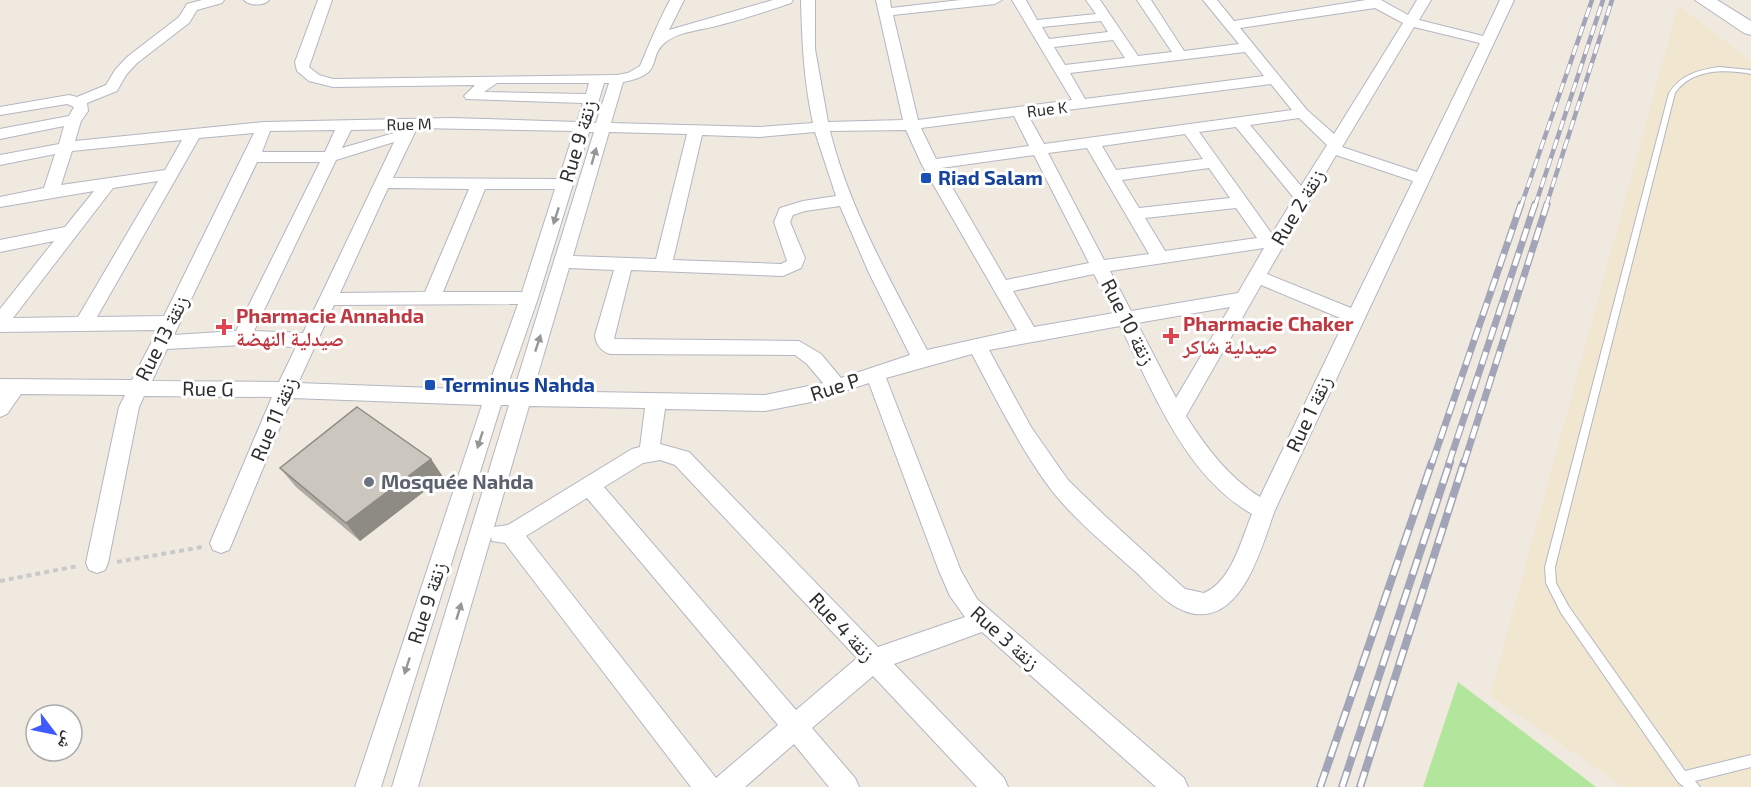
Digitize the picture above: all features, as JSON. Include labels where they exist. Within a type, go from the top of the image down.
[{"type":"main road","points":[[1704,0],[1751,29]]},
{"type":"main road","points":[[1731,0],[1751,13]]},
{"type":"street","points":[[0,111],[69,99],[78,102],[112,88],[120,73],[132,60],[184,20],[192,7],[217,0]]},
{"type":"street","points":[[251,0],[262,0]]},
{"type":"street","points":[[325,0],[302,62],[302,68],[314,78],[333,83],[633,77],[649,64],[654,48],[660,39],[663,25],[677,0]]},
{"type":"street","points":[[660,39],[786,0]]},
{"type":"street","points":[[808,0],[806,18],[816,113],[820,128],[858,234],[921,358]]},
{"type":"street","points":[[995,0],[885,6],[912,125],[930,165],[1029,335]]},
{"type":"street","points":[[1018,0],[1082,105]]},
{"type":"street","points":[[1092,0],[1134,61]]},
{"type":"street","points":[[1144,0],[1181,56]]},
{"type":"street","points":[[1211,0],[1216,0]]},
{"type":"street","points":[[1211,0],[1302,113],[1334,147],[1422,179]]},
{"type":"street","name":"Rue 2 زنقة","points":[[1176,416],[1257,277],[1272,243],[1425,0]]},
{"type":"street","name":"Rue 1 زنقة","points":[[977,345],[1024,433],[1042,462],[1061,486],[1155,578],[1186,601],[1204,604],[1216,599],[1228,588],[1241,569],[1264,510],[1354,316],[1507,0]]},
{"type":"street","points":[[1232,25],[1375,2],[1393,14],[1412,21],[1488,41]]},
{"type":"street","points":[[1033,24],[1104,16]]},
{"type":"street","points":[[1045,44],[1116,35]]},
{"type":"street","points":[[1060,70],[1250,47]]},
{"type":"street","points":[[498,79],[471,96],[591,99]]},
{"type":"street","name":"Rue 9 زنقة","points":[[368,787],[494,397],[566,184],[591,99],[607,79]]},
{"type":"street","name":"Rue 9 زنقة","points":[[405,787],[482,533],[520,398],[564,262],[602,128],[607,79]]},
{"type":"street","name":"Rue K","points":[[820,128],[841,125],[912,125],[1275,79]]},
{"type":"street","points":[[51,192],[74,120],[81,111],[78,102]]},
{"type":"street","name":"Rue 10 زنقة","points":[[1020,113],[1176,416],[1201,457],[1220,480],[1247,502],[1264,510]]},
{"type":"street","points":[[930,165],[1302,113]]},
{"type":"street","points":[[0,134],[74,120]]},
{"type":"street","points":[[1239,121],[1302,198]]},
{"type":"street","name":"Rue M","points":[[0,160],[66,147],[264,127],[346,124],[410,129],[452,123],[769,132],[820,128]]},
{"type":"street","points":[[242,338],[346,124]]},
{"type":"street","name":"Rue 13 زنقة","points":[[97,563],[129,407],[136,387],[252,157],[264,127]]},
{"type":"street","points":[[1189,128],[1240,202],[1272,243]]},
{"type":"street","points":[[252,157],[330,157],[410,129]]},
{"type":"street","name":"Rue 11 زنقة","points":[[221,543],[285,390],[410,129]]},
{"type":"street","points":[[663,265],[696,130]]},
{"type":"street","points":[[83,325],[194,133]]},
{"type":"street","points":[[1091,141],[1160,257]]},
{"type":"street","points":[[1112,176],[1212,163]]},
{"type":"street","points":[[0,202],[171,174]]},
{"type":"street","points":[[383,183],[566,184]]},
{"type":"street","points":[[432,298],[479,183]]},
{"type":"street","points":[[0,324],[107,185]]},
{"type":"street","points":[[564,262],[786,269],[795,264],[796,258],[782,222],[783,216],[790,209],[845,200]]},
{"type":"street","points":[[1134,213],[1240,202]]},
{"type":"street","points":[[0,246],[70,232]]},
{"type":"street","points":[[1001,287],[1160,257],[1272,243]]},
{"type":"street","points":[[624,264],[604,335],[610,347],[799,348],[814,359],[837,387]]},
{"type":"street","points":[[1257,277],[1354,316]]},
{"type":"street","points":[[328,299],[529,298]]},
{"type":"street","name":"Rue P","points":[[417,396],[765,403],[792,400],[921,358],[977,345],[1245,298]]},
{"type":"street","points":[[0,324],[170,323]]},
{"type":"street","points":[[159,343],[242,338],[309,340]]},
{"type":"street","name":"Rue 3 زنقة","points":[[875,373],[958,589],[969,606],[983,621],[1175,787]]},
{"type":"street","points":[[0,409],[8,386]]},
{"type":"street","name":"Rue G","points":[[8,386],[285,390],[417,396]]},
{"type":"street","points":[[482,533],[511,534],[639,455],[649,453],[656,400]]},
{"type":"street","name":"Rue 4 زنقة","points":[[649,453],[670,453],[682,458],[995,787]]},
{"type":"street","points":[[590,486],[846,787]]},
{"type":"street","points":[[511,534],[707,787]]},
{"type":"street","points":[[725,787],[796,729],[873,660],[983,621]]},
{"type":"lane","points":[[1694,787],[1682,778],[1565,610],[1551,583],[1550,567],[1672,93],[1680,80],[1691,75],[1731,69],[1751,72]]},
{"type":"lane","points":[[1682,778],[1751,761]]},
{"type":"shaded area","points":[[1678,5],[1751,61],[1751,787],[1624,787],[1490,696]]},
{"type":"green space","points":[[1458,682],[1596,787],[1423,787]]},
{"type":"building","name":"Mosquée Nahda","points":[[357,407],[431,459],[346,523],[280,468]]},
{"type":"railway","points":[[1521,206],[1592,0]]},
{"type":"railway","points":[[1535,206],[1603,0]]},
{"type":"railway","points":[[1546,206],[1612,0]]},
{"type":"railway","points":[[1432,463],[1521,204]]},
{"type":"railway","points":[[1449,463],[1535,204]]},
{"type":"railway","points":[[1464,463],[1547,204]]},
{"type":"railway","points":[[1320,787],[1432,462]]},
{"type":"railway","points":[[1342,787],[1450,462]]},
{"type":"railway","points":[[1360,787],[1464,462]]},
{"type":"place","name":"Riad Salam","points":[[926,178]]},
{"type":"place","name":"Pharmacie Annahda صيدلية النهضة","points":[[224,327]]},
{"type":"place","name":"Pharmacie Chaker صيدلية شاكر","points":[[1171,336]]},
{"type":"place","name":"Terminus Nahda","points":[[430,385]]},
{"type":"place","name":"Mosquée Nahda","points":[[369,482]]}]
